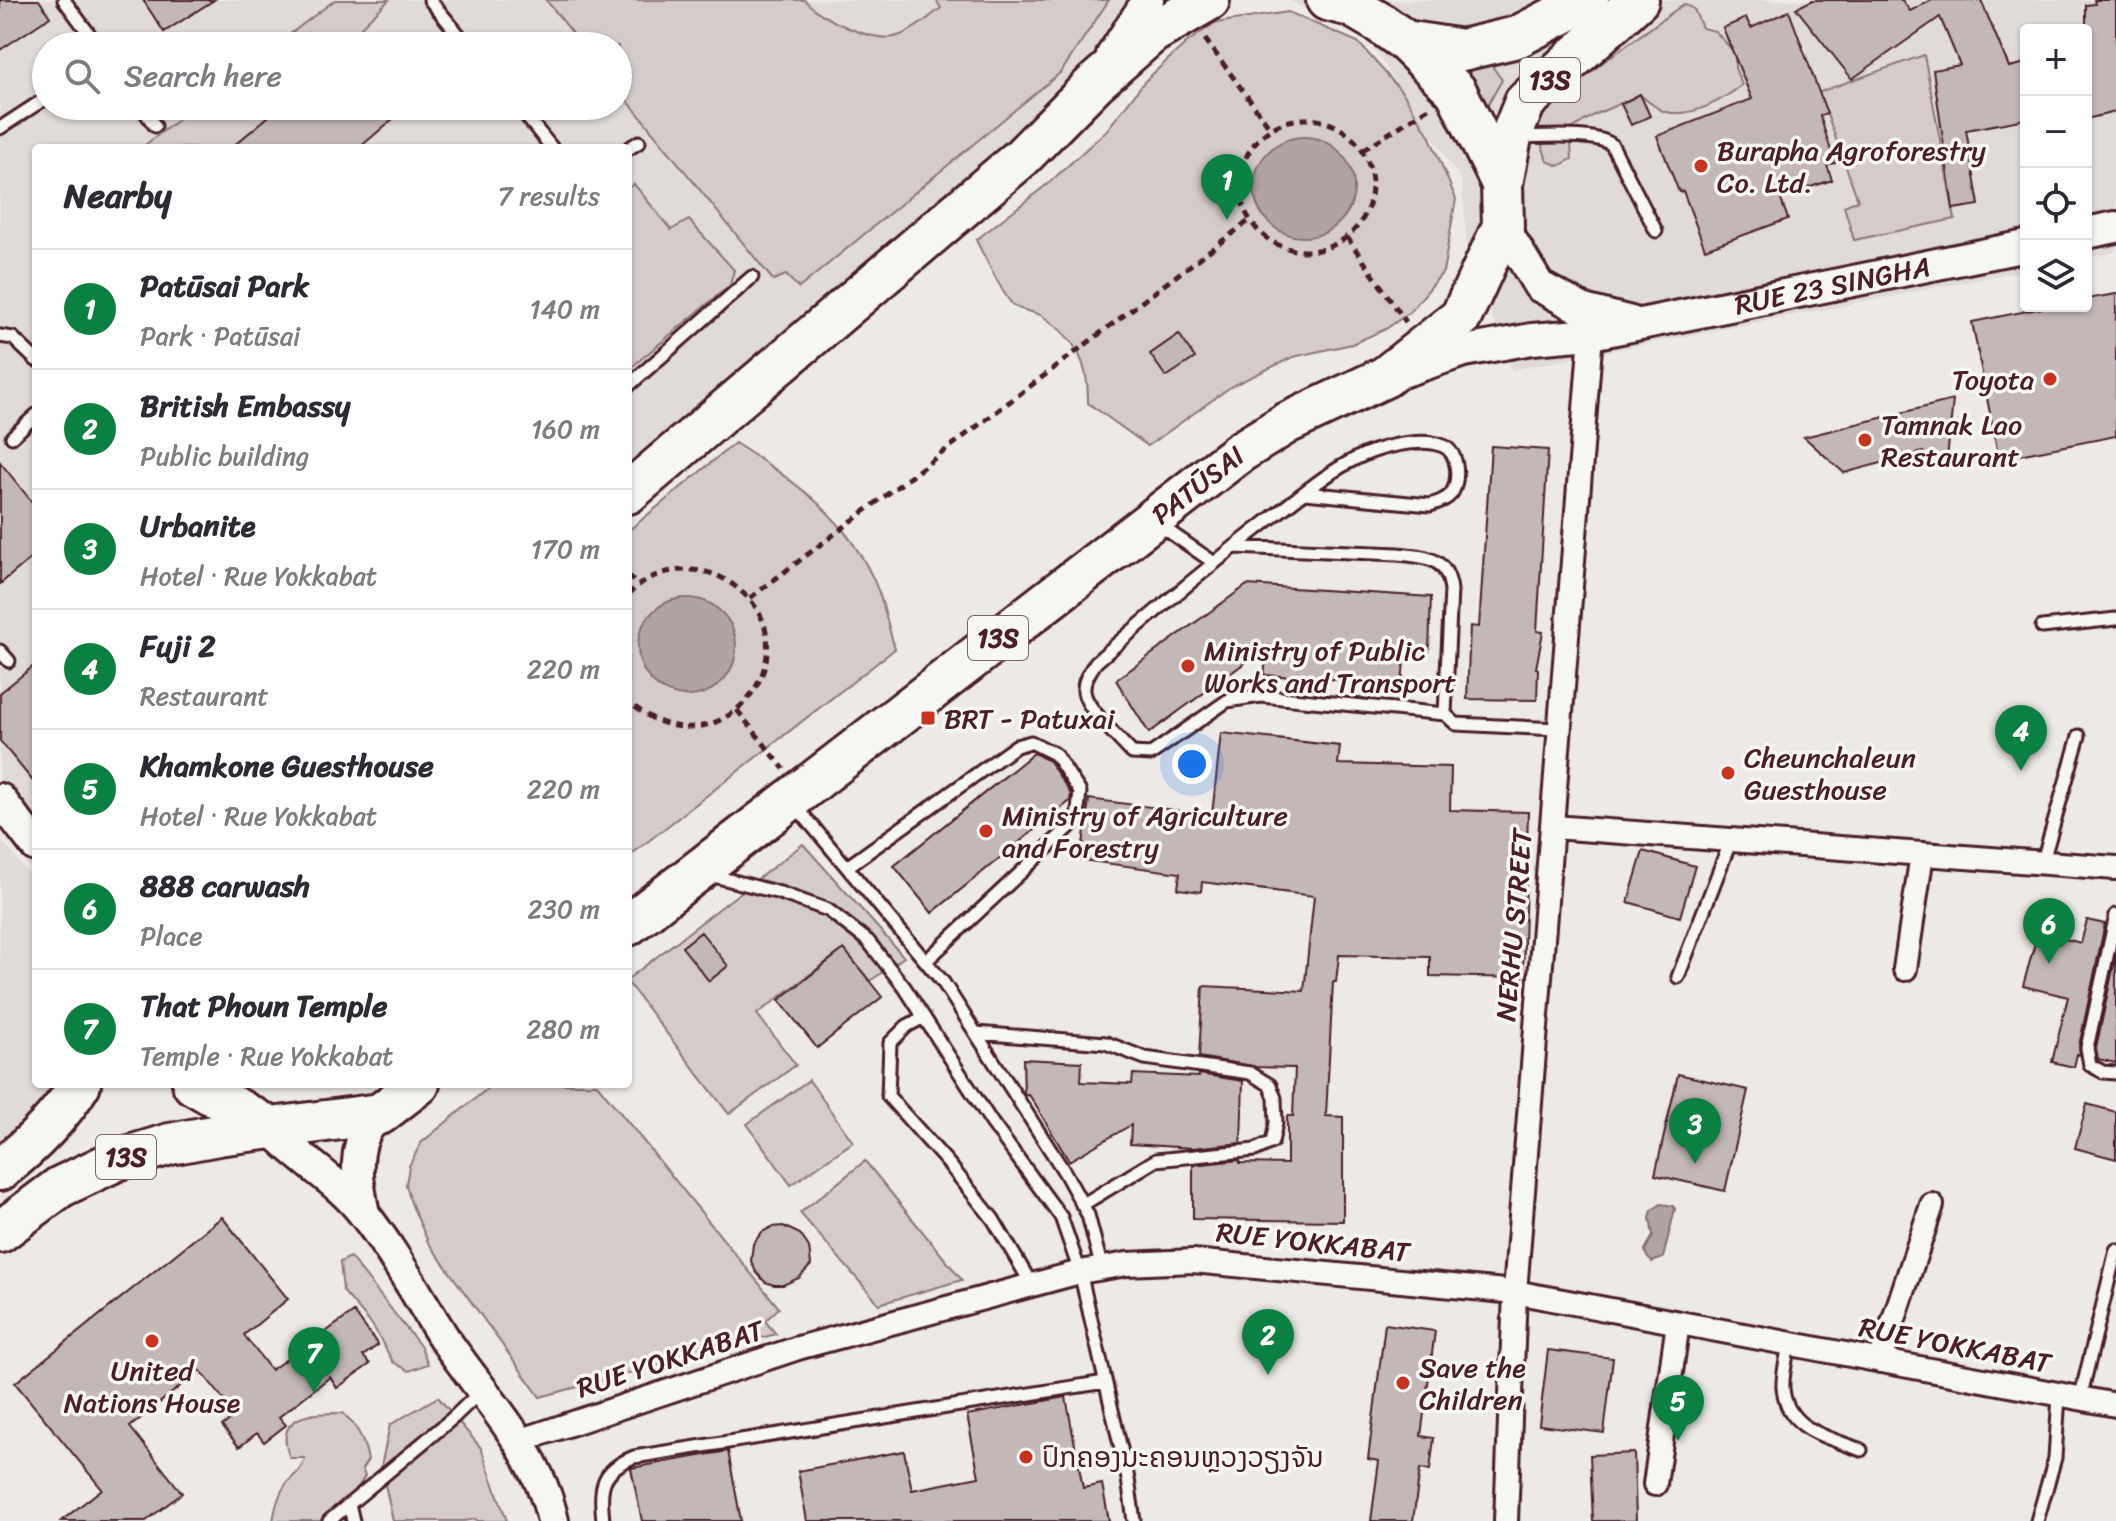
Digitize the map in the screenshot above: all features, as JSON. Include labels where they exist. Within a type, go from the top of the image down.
[{"type":"highway","name":"PATŪSAI","points":[[632,922],[1240,452],[1287,423],[1385,377],[1461,317],[1503,226],[1502,184],[1456,91],[1382,21],[1351,6],[1327,0]]},
{"type":"highway","name":"13S","points":[[1382,21],[1462,50],[1517,37],[1588,0]]},
{"type":"highway","name":"13S","points":[[1502,184],[1511,137],[1525,102],[1638,0]]},
{"type":"highway","points":[[632,490],[1022,157],[1095,83],[1152,33],[1197,6]]},
{"type":"highway","points":[[0,1170],[24,1151],[78,1088]]},
{"type":"highway","points":[[200,1088],[269,1127]]},
{"type":"highway","points":[[380,1114],[414,1088]]},
{"type":"highway","name":"13S","points":[[0,1232],[60,1187],[117,1160],[170,1144],[269,1127],[380,1114]]},
{"type":"main road","points":[[1095,83],[1148,0]]},
{"type":"main road","name":"RUE 23 SINGHA","points":[[1503,226],[1539,286],[1584,310],[1641,324]]},
{"type":"main road","points":[[2092,232],[2116,227]]},
{"type":"main road","name":"RUE 23 SINGHA","points":[[1385,377],[1464,351],[1532,339],[1591,334],[2020,247]]},
{"type":"main road","points":[[0,799],[32,839]]},
{"type":"main road","points":[[364,1214],[358,1186],[358,1159],[364,1134],[380,1114]]},
{"type":"main road","points":[[269,1127],[290,1149],[343,1191],[364,1214],[481,1391],[519,1441],[549,1501],[553,1521]]},
{"type":"street","name":"NERHU STREET","points":[[1506,1521],[1515,1292],[1591,334]]},
{"type":"street","points":[[1553,827],[2116,868]]},
{"type":"street","points":[[1905,969],[1922,854]]},
{"type":"street","points":[[1880,1361],[1932,1205]]},
{"type":"street","name":"RUE YOKKABAT","points":[[519,1441],[798,1348],[1033,1285],[1127,1264],[1193,1261],[1515,1292],[2116,1405]]},
{"type":"street","points":[[1655,1484],[1678,1323]]},
{"type":"lane","points":[[64,0],[88,32]]},
{"type":"lane","points":[[430,0],[456,32]]},
{"type":"lane","points":[[0,128],[32,107]]},
{"type":"lane","points":[[151,120],[155,126]]},
{"type":"lane","points":[[529,120],[549,144]]},
{"type":"lane","points":[[1511,137],[1594,138],[1606,141],[1612,145],[1656,231]]},
{"type":"lane","points":[[632,146],[639,142]]},
{"type":"lane","points":[[632,382],[752,277]]},
{"type":"lane","points":[[0,336],[13,338],[32,356]]},
{"type":"lane","points":[[12,437],[32,419]]},
{"type":"lane","points":[[1305,493],[1430,505],[1444,501],[1453,492],[1455,456],[1440,444],[1390,446],[1354,459],[1305,493],[1213,562],[1096,662],[1084,690],[1087,702],[1132,753],[1151,754],[1227,701],[1261,696],[1445,714],[1456,724],[1558,729]]},
{"type":"lane","points":[[1151,519],[1213,562]]},
{"type":"lane","points":[[1234,547],[1398,554],[1442,564],[1450,576],[1451,590],[1445,714]]},
{"type":"lane","points":[[2042,627],[2116,619]]},
{"type":"lane","points":[[0,651],[9,661]]},
{"type":"lane","points":[[2042,864],[2079,736]]},
{"type":"lane","points":[[847,867],[1016,746],[1031,742],[1055,754],[1080,792],[1077,820],[926,961]]},
{"type":"lane","points":[[796,796],[847,867],[943,982],[1065,1173],[1088,1215],[1091,1270],[1105,1382],[1128,1479],[1134,1521]]},
{"type":"lane","points":[[1678,977],[1731,840]]},
{"type":"lane","points":[[698,872],[780,893],[828,910],[868,941],[924,1017],[992,1123],[1061,1217],[1091,1270]]},
{"type":"lane","points":[[2116,916],[2087,1048],[2090,1065],[2103,1072],[2116,1073]]},
{"type":"lane","points":[[924,1017],[907,1026],[890,1043],[888,1096],[993,1219],[1033,1285]]},
{"type":"lane","points":[[976,1033],[1106,1043],[1145,1058],[1250,1073],[1270,1085],[1275,1098],[1276,1123],[1272,1142],[1255,1150],[1156,1160],[1082,1205]]},
{"type":"lane","points":[[2037,1521],[2070,1397],[2116,1250]]},
{"type":"lane","points":[[1789,1344],[1782,1386],[1787,1407],[1800,1425],[1861,1450]]},
{"type":"lane","points":[[603,1521],[601,1494],[605,1478],[621,1462],[634,1457],[1105,1382]]},
{"type":"lane","points":[[329,1521],[481,1391]]},
{"type":"lane","points":[[349,1504],[353,1521]]},
{"type":"path","points":[[1197,6],[1271,129]]},
{"type":"path","points":[[1363,150],[1456,91]]},
{"type":"path","points":[[1311,119],[1331,123],[1349,135],[1363,150],[1371,168],[1373,187],[1369,207],[1347,237],[1327,248],[1306,251],[1284,247],[1265,236],[1250,220],[1241,201],[1240,180],[1244,160],[1255,142],[1271,129],[1290,121],[1311,119]]},
{"type":"path","points":[[750,598],[1250,220]]},
{"type":"path","points":[[1347,237],[1423,348]]},
{"type":"path","points":[[632,591],[659,573],[683,568],[708,571],[731,582],[750,598],[762,620],[767,644],[764,669],[754,692],[737,710],[716,723],[691,728],[666,725],[643,715],[632,705]]},
{"type":"path","points":[[632,580],[637,586]]},
{"type":"path","points":[[737,710],[796,796]]},
{"type":"shaded area","points":[[0,0],[1129,0],[1081,75],[632,471],[632,144],[32,144],[32,870],[0,831]]},
{"type":"shaded area","points":[[335,0],[389,0],[361,27],[363,32],[293,32]]},
{"type":"shaded area","points":[[546,0],[805,0],[822,14],[848,28],[888,37],[904,34],[931,16],[941,8],[936,0],[1109,0],[1061,72],[799,288],[786,275],[773,280],[632,106],[632,32],[572,32]]},
{"type":"shaded area","points":[[1288,0],[2116,0],[2116,252],[2092,257],[2092,24],[2020,24],[2020,271],[1512,370],[1467,248],[1462,181],[1369,42]]},
{"type":"shaded area","points":[[1684,4],[1694,9],[1702,28],[1715,31],[1735,53],[1735,68],[1742,85],[1716,102],[1696,110],[1676,113],[1663,111],[1640,95],[1596,114],[1570,130],[1572,159],[1559,166],[1547,161],[1536,125],[1545,104]]},
{"type":"shaded area","points":[[1288,12],[1358,42],[1403,93],[1429,135],[1456,199],[1443,272],[1410,312],[1386,329],[1352,344],[1293,357],[1232,386],[1148,446],[1088,403],[1083,364],[1072,343],[1042,316],[1013,305],[976,240],[1050,182],[1106,131],[1145,81],[1186,43],[1215,23]]},
{"type":"shaded area","points":[[1924,55],[1955,219],[1854,240],[1844,206],[1858,200],[1819,92]]},
{"type":"shaded area","points":[[1490,63],[1502,80],[1487,106],[1461,67]]},
{"type":"shaded area","points":[[178,120],[264,120],[236,144],[146,144]]},
{"type":"shaded area","points":[[1304,137],[1323,140],[1340,151],[1351,168],[1354,187],[1351,206],[1340,223],[1323,234],[1304,237],[1285,234],[1268,223],[1257,206],[1254,187],[1257,168],[1268,151],[1285,140]]},
{"type":"shaded area","points":[[632,185],[671,230],[689,220],[734,270],[730,285],[632,367]]},
{"type":"shaded area","points":[[735,443],[780,472],[819,504],[853,543],[878,590],[895,649],[632,854],[632,528]]},
{"type":"shaded area","points":[[687,598],[706,601],[722,612],[733,628],[736,647],[733,666],[722,682],[706,693],[687,696],[668,693],[652,682],[641,666],[638,647],[641,628],[652,612],[668,601]]},
{"type":"shaded area","points":[[0,838],[32,878],[32,1088],[58,1088],[55,1097],[0,1141]]},
{"type":"shaded area","points":[[803,844],[904,957],[870,981],[844,949],[757,1014],[796,1065],[729,1114],[632,988],[632,976]]},
{"type":"shaded area","points":[[809,1080],[853,1142],[791,1185],[747,1124]]},
{"type":"shaded area","points":[[488,1088],[600,1088],[779,1308],[765,1321],[776,1334],[540,1397],[428,1242],[406,1185],[409,1166],[421,1143]]},
{"type":"shaded area","points":[[865,1161],[962,1280],[879,1304],[800,1213]]},
{"type":"shaded area","points":[[1661,1204],[1675,1209],[1663,1258],[1652,1262],[1645,1250],[1653,1236],[1652,1210]]},
{"type":"shaded area","points":[[350,1257],[421,1347],[428,1364],[409,1371],[393,1362],[373,1326],[343,1291],[340,1262]]},
{"type":"shaded area","points":[[438,1397],[481,1448],[507,1521],[393,1521],[381,1466],[390,1425]]},
{"type":"shaded area","points":[[343,1413],[360,1434],[368,1460],[362,1469],[365,1476],[356,1491],[320,1521],[273,1521],[281,1493],[305,1458],[290,1458],[286,1432],[291,1424],[308,1416]]},
{"type":"building","points":[[0,0],[39,0],[50,17],[0,50]]},
{"type":"building","points":[[143,0],[214,0],[164,32]]},
{"type":"building","points":[[1813,0],[1902,0],[1910,11],[1932,0],[1981,0],[2009,67],[2020,64],[2020,120],[1966,130],[1979,205],[1953,209],[1933,70],[1960,65],[1940,17],[1852,79],[1796,8]]},
{"type":"building","points":[[2094,0],[2116,0],[2116,112],[2092,118],[2092,24],[2086,24],[2086,5],[2095,4]]},
{"type":"building","points":[[1789,11],[1827,114],[1820,116],[1835,163],[1827,165],[1832,180],[1780,197],[1788,219],[1705,249],[1683,191],[1679,192],[1657,136],[1752,99],[1723,28],[1746,18],[1751,28]]},
{"type":"building","points":[[1640,94],[1650,116],[1631,125],[1621,104]]},
{"type":"building","points":[[264,120],[392,120],[364,144],[236,144]]},
{"type":"building","name":"Toyota","points":[[2116,294],[2116,436],[1999,459],[1972,322],[2022,312],[2092,312],[2092,298]]},
{"type":"building","points":[[1179,334],[1195,358],[1166,377],[1150,354]]},
{"type":"building","points":[[1953,400],[1947,459],[1933,464],[1923,452],[1844,473],[1804,437]]},
{"type":"building","points":[[1491,446],[1548,450],[1537,631],[1543,632],[1536,668],[1537,700],[1467,699],[1470,626],[1479,627]]},
{"type":"building","points":[[0,462],[32,502],[32,557],[0,584]]},
{"type":"building","name":"Ministry of Public Works and Transport","points":[[1247,585],[1431,597],[1429,651],[1405,650],[1402,684],[1264,675],[1268,646],[1149,733],[1116,680]]},
{"type":"building","points":[[32,667],[32,780],[0,741],[0,693]]},
{"type":"building","points":[[1221,733],[1340,746],[1338,764],[1451,767],[1450,810],[1528,812],[1523,978],[1430,976],[1430,957],[1339,955],[1336,982],[1333,982],[1326,1116],[1343,1117],[1343,1221],[1193,1219],[1193,1165],[1240,1160],[1240,1163],[1287,1164],[1287,1116],[1293,1116],[1295,1068],[1256,1067],[1199,1057],[1203,986],[1304,991],[1314,896],[1202,882],[1201,892],[1178,889],[1180,873],[1081,860],[1089,799],[1212,815]]},
{"type":"building","name":"Ministry of Agriculture and Forestry","points":[[1034,753],[1049,761],[1071,794],[1070,801],[932,913],[894,866]]},
{"type":"building","points":[[1643,851],[1695,866],[1680,917],[1628,902]]},
{"type":"building","points":[[2087,920],[2105,924],[2079,1046],[2080,1055],[2077,1054],[2074,1067],[2052,1062],[2068,997],[2023,986],[2038,932],[2081,943]]},
{"type":"building","points":[[701,932],[728,966],[709,981],[682,947]]},
{"type":"building","points":[[844,949],[882,997],[817,1048],[779,1000]]},
{"type":"building","points":[[2116,955],[2116,1063],[2098,1059],[2096,1048]]},
{"type":"building","points":[[1023,1059],[1082,1062],[1081,1082],[1132,1084],[1133,1074],[1199,1077],[1199,1074],[1243,1081],[1241,1143],[1193,1148],[1130,1144],[1131,1125],[1069,1161],[1030,1096],[1024,1094]]},
{"type":"building","points":[[1678,1074],[1748,1090],[1725,1191],[1655,1175]]},
{"type":"building","points":[[2087,1104],[2116,1112],[2116,1159],[2075,1148]]},
{"type":"building","name":"United Nations House","points":[[222,1217],[288,1299],[244,1335],[271,1370],[354,1312],[378,1345],[363,1356],[370,1364],[337,1388],[330,1377],[279,1417],[286,1425],[264,1442],[257,1433],[239,1447],[222,1426],[236,1415],[200,1370],[130,1427],[182,1493],[146,1521],[61,1521],[102,1489],[15,1383]]},
{"type":"building","points":[[783,1226],[800,1234],[809,1247],[811,1265],[799,1278],[783,1285],[774,1285],[765,1282],[756,1272],[751,1261],[753,1244],[762,1232]]},
{"type":"building","name":"Save the Children","points":[[1385,1324],[1435,1331],[1421,1436],[1434,1438],[1430,1470],[1420,1469],[1413,1521],[1371,1521],[1379,1461],[1368,1459]]},
{"type":"building","points":[[1548,1350],[1613,1358],[1604,1433],[1539,1425]]},
{"type":"building","name":"ປົກຄອງນະຄອນຫຼວງວຽງຈັນ","points":[[1066,1397],[1083,1488],[1102,1484],[1109,1521],[807,1521],[798,1471],[904,1451],[912,1490],[979,1477],[967,1415]]},
{"type":"building","points":[[728,1451],[741,1521],[642,1521],[631,1468]]},
{"type":"building","points":[[1634,1453],[1636,1521],[1593,1521],[1590,1455]]},
{"type":"place","name":"Burapha Agroforestry Co. Ltd.","points":[[1701,166]]},
{"type":"place","name":"Patūsai Park","points":[[1227,220]]},
{"type":"place","name":"Toyota","points":[[2050,379]]},
{"type":"place","name":"Tamnak Lao Restaurant","points":[[1865,440]]},
{"type":"place","name":"Ministry of Public Works and Transport","points":[[1188,666]]},
{"type":"place","name":"BRT - Patuxai","points":[[928,718]]},
{"type":"place","name":"Fuji 2","points":[[2021,771]]},
{"type":"place","name":"Cheunchaleun Guesthouse","points":[[1728,773]]},
{"type":"place","name":"Ministry of Agriculture and Forestry","points":[[986,831]]},
{"type":"place","name":"888 carwash","points":[[2049,964]]},
{"type":"place","name":"Urbanite","points":[[1695,1164]]},
{"type":"place","name":"United Nations House","points":[[152,1341]]},
{"type":"place","name":"British Embassy","points":[[1268,1375]]},
{"type":"place","name":"Save the Children","points":[[1403,1383]]},
{"type":"place","name":"That Phoun Temple","points":[[314,1393]]},
{"type":"place","name":"Khamkone Guesthouse","points":[[1678,1441]]},
{"type":"place","name":"ປົກຄອງນະຄອນຫຼວງວຽງຈັນ","points":[[1026,1457]]}]
